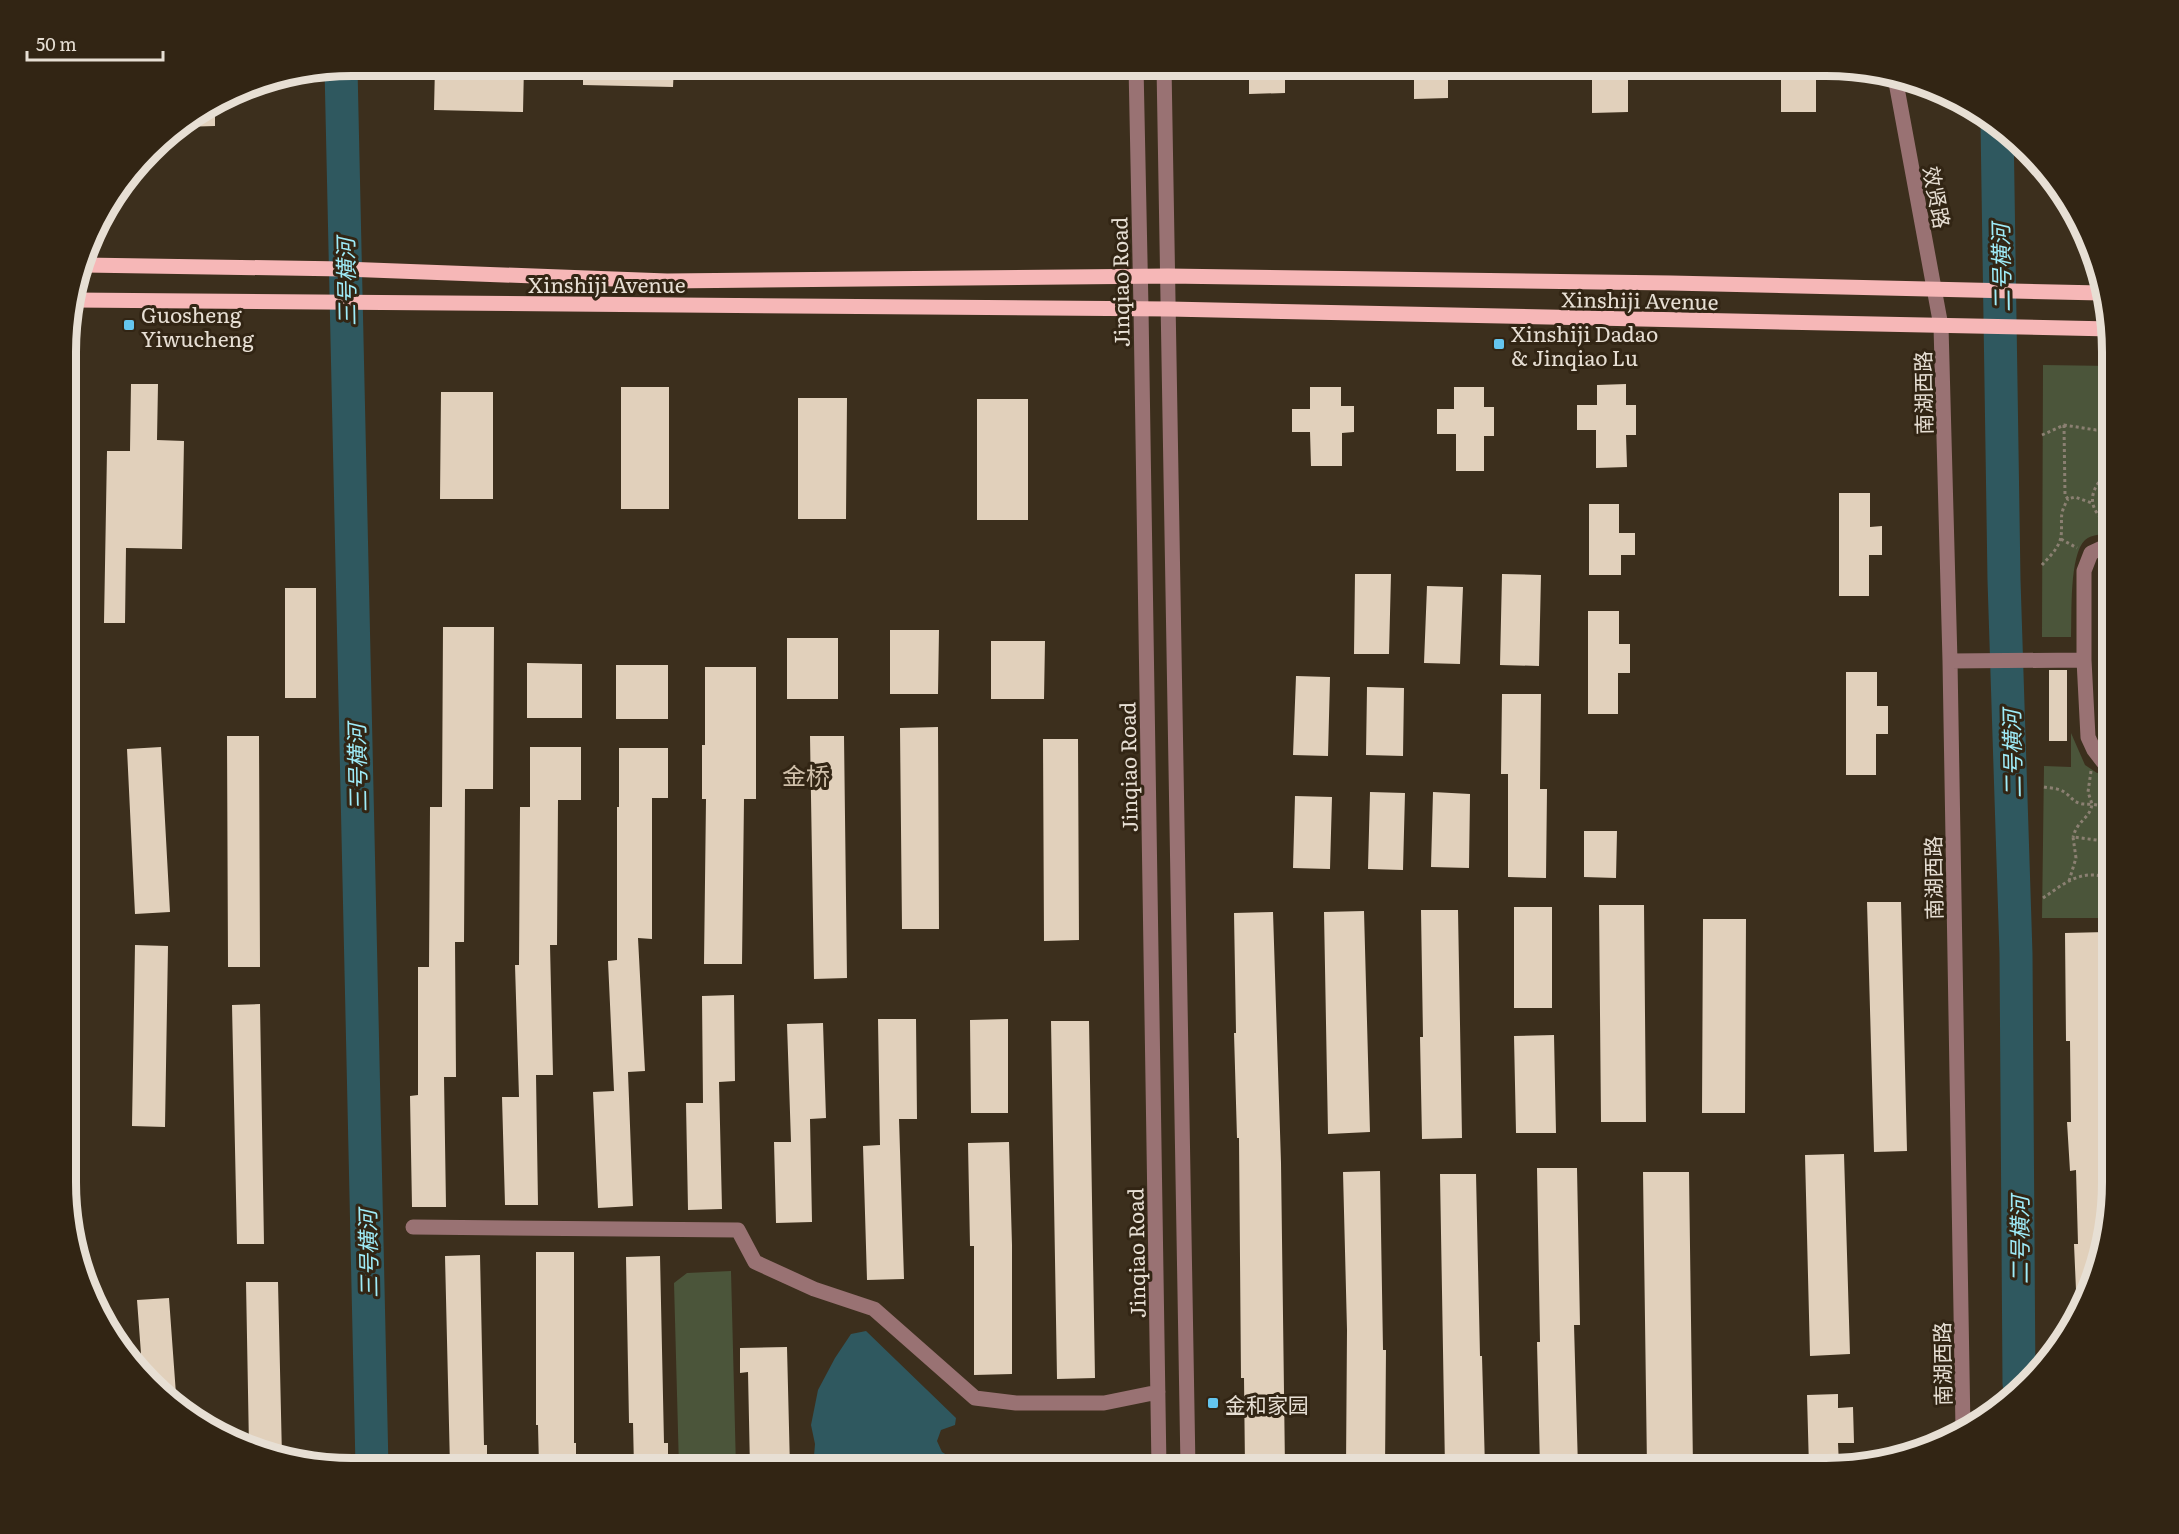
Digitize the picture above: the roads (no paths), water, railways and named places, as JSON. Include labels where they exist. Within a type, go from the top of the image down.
[{"type":"main road","name":"Xinshiji Avenue","points":[[91,265],[344,269],[667,281],[1168,276],[2096,293]]},
{"type":"main road","name":"Xinshiji Avenue","points":[[82,300],[1141,308],[2101,329]]},
{"type":"street","name":"Jinqiao Road","points":[[1136,77],[1159,1458]]},
{"type":"street","points":[[1164,77],[1188,1458]]},
{"type":"street","name":"效贤路","points":[[1897,86],[1941,326]]},
{"type":"street","name":"南湖西路","points":[[1941,326],[1950,662],[1963,1421]]},
{"type":"street","points":[[2102,548],[2091,553],[2084,571],[2084,660],[2088,737],[2102,760]]},
{"type":"street","points":[[1950,662],[2084,660]]},
{"type":"street","points":[[413,1227],[738,1230],[755,1262],[814,1289],[874,1309],[975,1398],[1016,1403],[1104,1403],[1158,1392]]},
{"type":"water","points":[[866,1331],[956,1418],[955,1425],[941,1430],[937,1441],[942,1452],[951,1458],[814,1458],[815,1444],[811,1425],[818,1390],[851,1334]]},
{"type":"waterway","name":"三号横河","points":[[341,77],[372,1458]]},
{"type":"waterway","name":"二号横河","points":[[1997,137],[2004,580],[2016,954],[2019,1380]]},
{"type":"place","name":"Guosheng Yiwucheng","points":[[129,325]]},
{"type":"place","name":"Xinshiji Dadao & Jinqiao Lu","points":[[1499,344]]},
{"type":"place","name":"金和家园","points":[[1213,1403]]},
{"type":"district","name":"金桥","points":[[806,774]]}]
